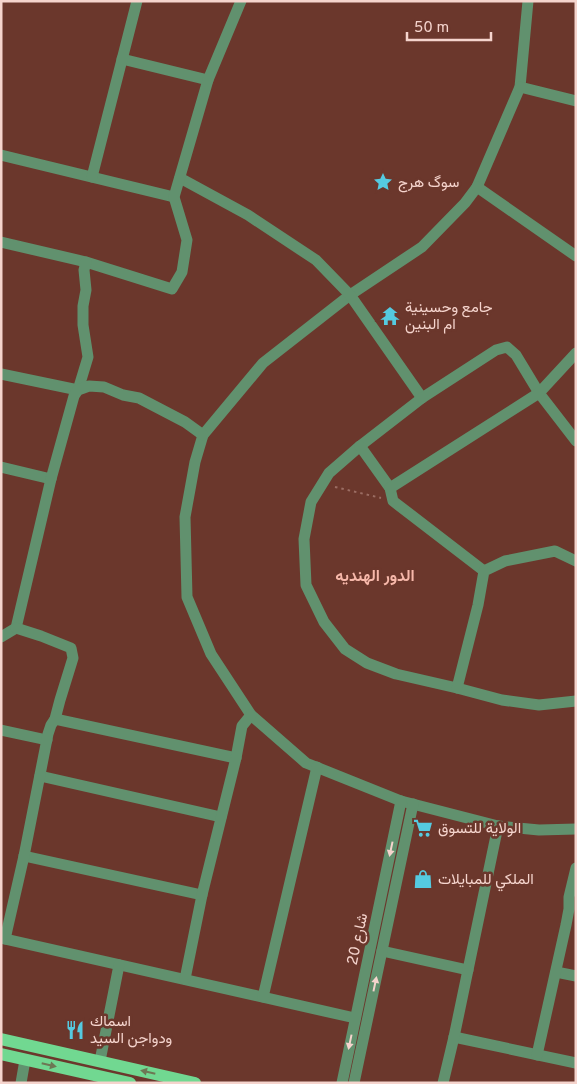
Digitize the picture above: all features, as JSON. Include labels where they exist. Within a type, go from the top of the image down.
[{"type":"main road","points":[[1,1039],[195,1083]]},
{"type":"main road","points":[[1,1054],[130,1083]]},
{"type":"street","points":[[92,177],[137,1]]},
{"type":"street","points":[[1,242],[86,262],[172,289],[182,272],[187,240],[174,197],[208,80],[241,1]]},
{"type":"street","points":[[528,1],[520,87],[477,187],[465,203],[422,247],[350,295],[263,364],[203,435],[195,462],[185,517],[187,597],[211,654],[251,715],[306,763],[401,801],[498,826],[539,830],[576,829]]},
{"type":"street","points":[[122,59],[208,80]]},
{"type":"street","points":[[520,87],[576,101]]},
{"type":"street","points":[[1,155],[174,197]]},
{"type":"street","points":[[180,178],[248,215],[316,260],[350,295],[422,398]]},
{"type":"street","points":[[477,187],[576,256]]},
{"type":"street","points":[[1,637],[16,628],[51,479],[74,396],[78,390],[88,357],[83,306],[86,290],[84,270],[86,262]]},
{"type":"street","points":[[576,441],[538,393],[516,355],[507,347],[496,350],[422,398],[329,472],[311,502],[304,539],[306,585],[324,622],[345,649],[367,663],[396,674],[502,700],[539,704],[576,701]]},
{"type":"street","points":[[390,488],[538,393],[576,353]]},
{"type":"street","points":[[1,374],[78,390],[89,386],[104,387],[123,395],[139,398],[184,422],[203,435]]},
{"type":"street","points":[[360,446],[390,488],[393,501],[484,571]]},
{"type":"street","points":[[1,467],[51,479]]},
{"type":"street","points":[[484,571],[505,561],[555,551],[576,561]]},
{"type":"street","points":[[457,688],[478,605],[484,571]]},
{"type":"street","points":[[16,628],[71,648],[73,658],[55,719],[50,725],[24,856],[3,939],[355,1018]]},
{"type":"street","points":[[185,979],[202,894],[236,758],[242,726],[251,715]]},
{"type":"street","points":[[55,719],[236,758]]},
{"type":"street","points":[[1,730],[47,740]]},
{"type":"street","points":[[263,996],[317,767]]},
{"type":"street","points":[[40,776],[221,817]]},
{"type":"street","name":"شارع 20","points":[[342,1083],[401,801]]},
{"type":"street","name":"شارع 20","points":[[354,1083],[413,804]]},
{"type":"street","points":[[443,1083],[498,826]]},
{"type":"street","points":[[24,856],[202,894]]},
{"type":"street","points":[[537,1055],[556,972],[571,926],[569,897],[576,868]]},
{"type":"street","points":[[382,951],[468,970]]},
{"type":"street","points":[[100,1061],[120,965]]},
{"type":"street","points":[[556,972],[576,976]]},
{"type":"street","points":[[454,1037],[576,1063]]},
{"type":"street","points":[[21,1083],[25,1060]]},
{"type":"path","points":[[322,484],[393,501]]},
{"type":"place","name":"سوگ هرج","points":[[383,182]]},
{"type":"place","name":"جامع وحسينية ام البنين","points":[[390,316]]},
{"type":"place","name":"الولاية للتسوق","points":[[423,828]]},
{"type":"place","name":"الملكي للمبايلات","points":[[423,879]]},
{"type":"place","name":"اسماك ودواجن السيد","points":[[75,1030]]},
{"type":"district","name":"الدور الهنديه","points":[[375,575]]}]
